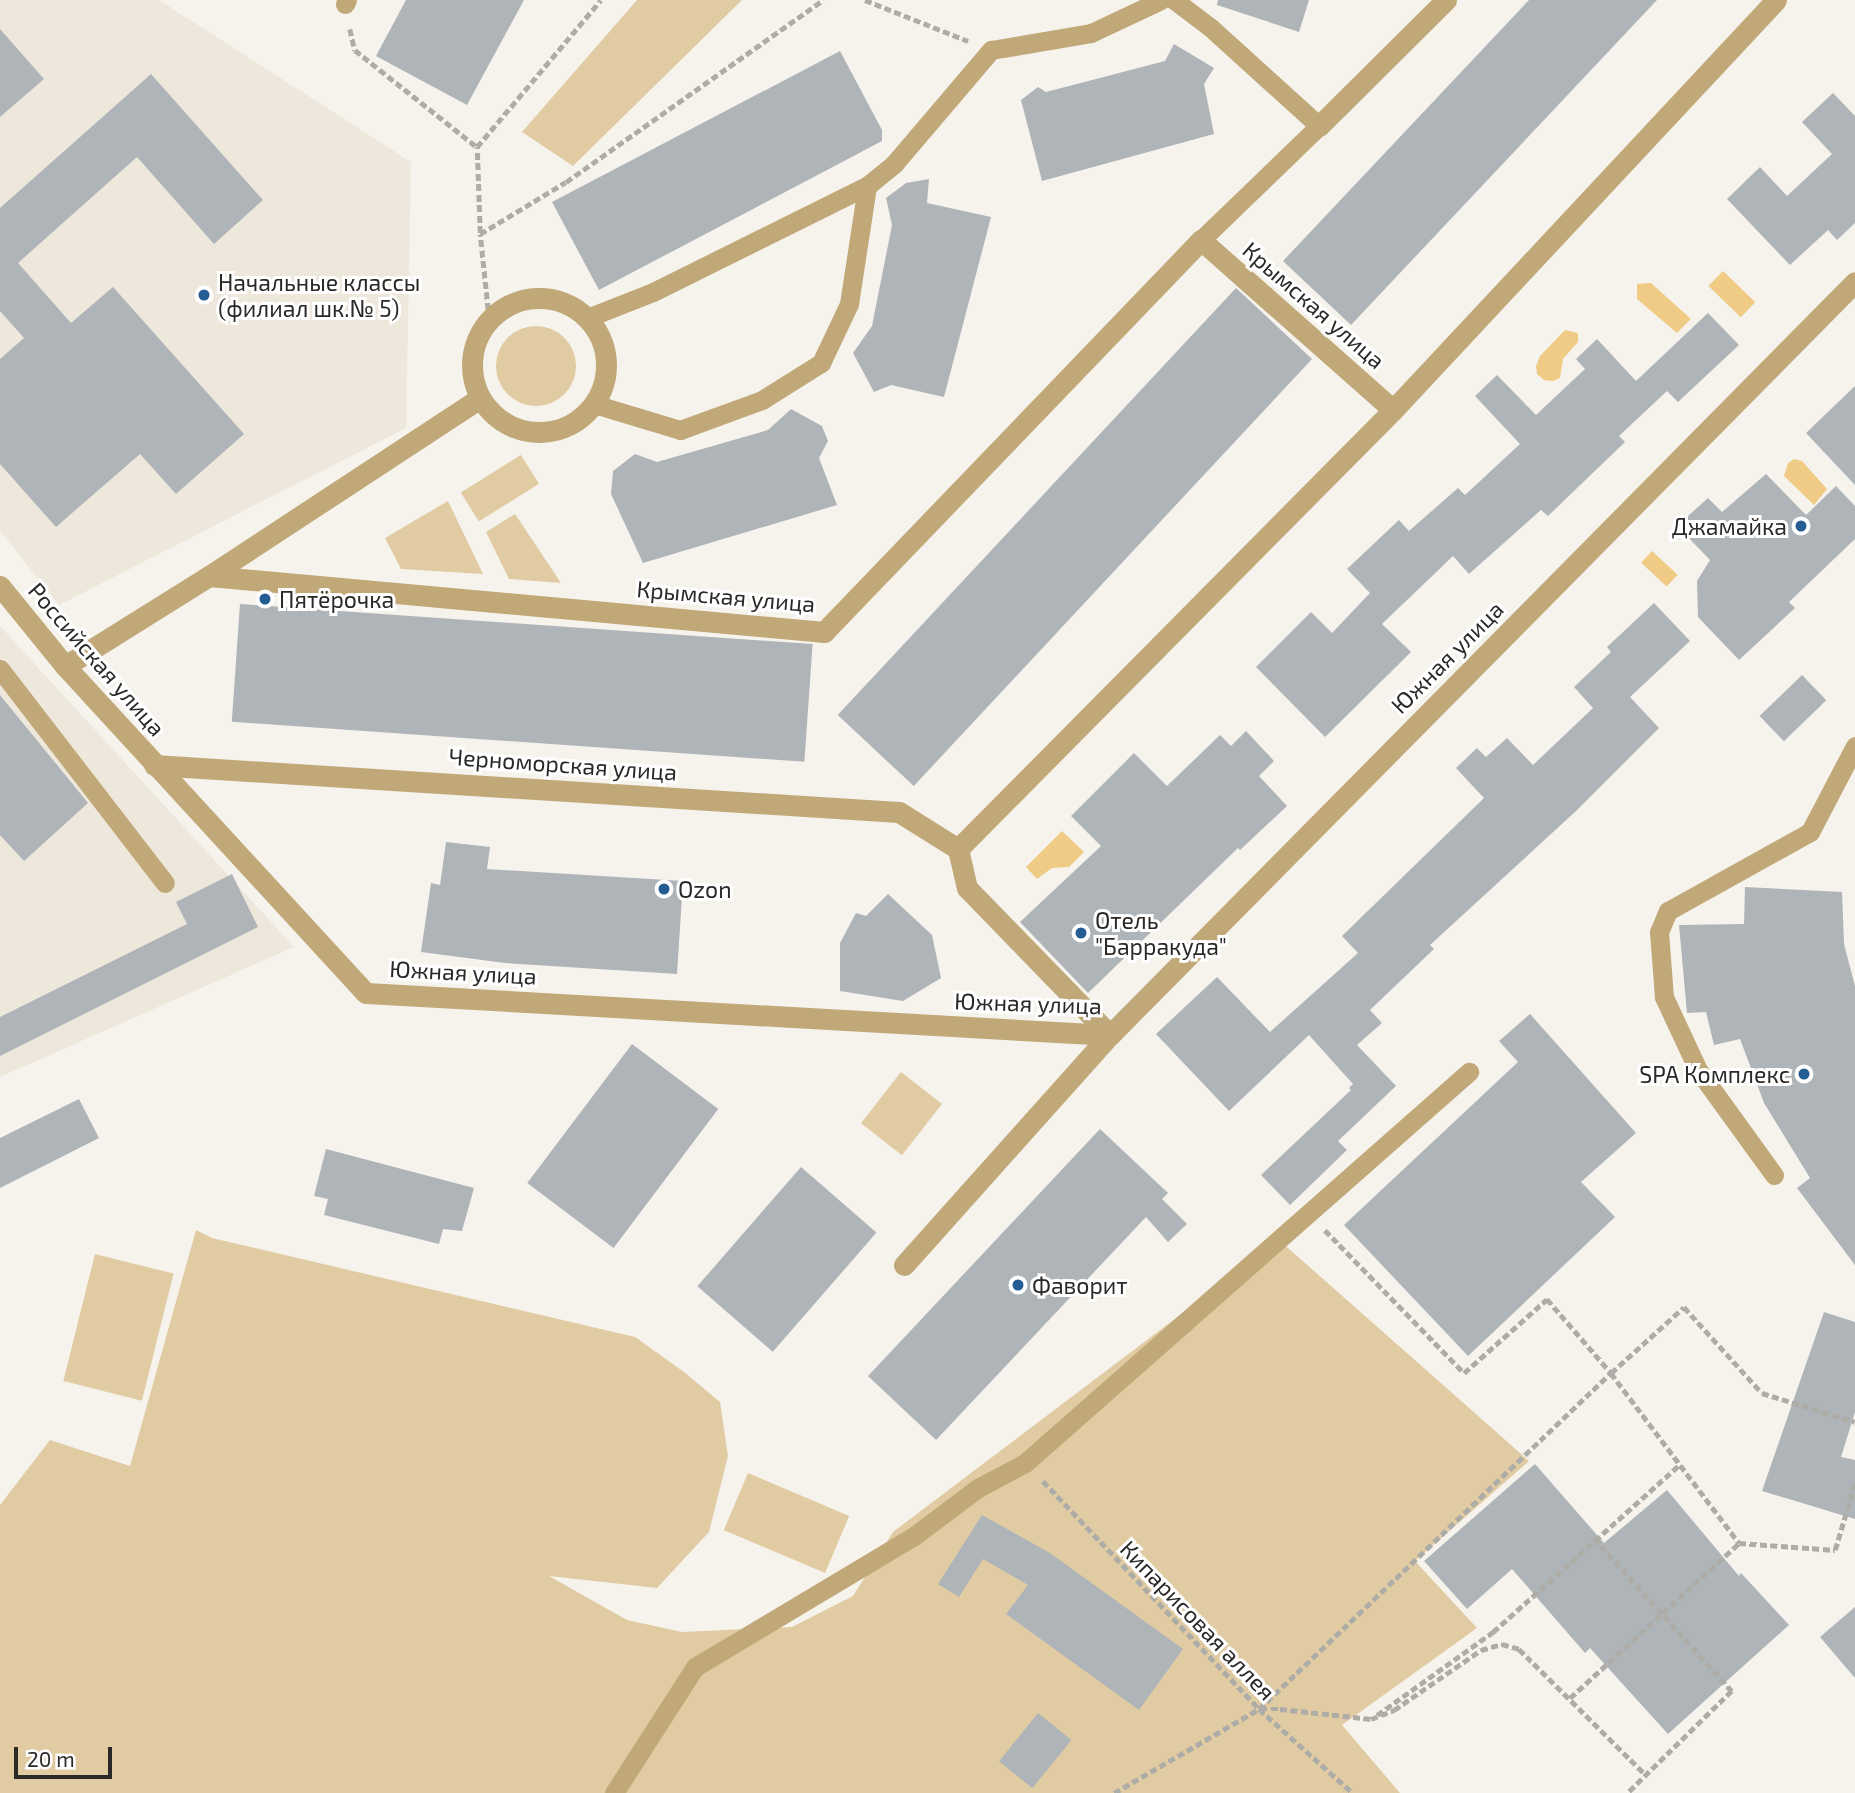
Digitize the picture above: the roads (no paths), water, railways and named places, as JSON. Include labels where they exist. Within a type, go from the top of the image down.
[{"type":"street","name":"Крымская улица","points":[[1319,126],[1446,0]]},
{"type":"street","points":[[904,1265],[1110,1035],[967,888],[958,849],[1393,410],[1776,0]]},
{"type":"street","name":"Крымская улица","points":[[209,576],[824,632],[1201,240],[1393,410]]},
{"type":"street","name":"Южная улица","points":[[154,765],[366,993],[1110,1035],[1855,282]]},
{"type":"street","points":[[547,298],[569,305],[587,318],[600,338],[606,360],[604,383],[594,404],[578,420],[557,430],[534,432],[512,427],[493,414],[480,398],[472,379],[471,357],[477,337],[489,320],[515,303],[547,298]]},
{"type":"street","points":[[65,666],[209,576],[480,398]]},
{"type":"street","name":"Российская улица","points":[[0,586],[65,666],[154,765]]},
{"type":"street","name":"Черноморская улица","points":[[154,765],[899,812],[958,849]]},
{"type":"lane","points":[[587,318],[653,292],[867,186],[894,164],[991,50],[1091,33],[1161,0]]},
{"type":"lane","points":[[1174,0],[1211,28],[1319,126]]},
{"type":"lane","name":"Крымская улица","points":[[1201,240],[1319,126]]},
{"type":"lane","points":[[594,404],[680,430],[762,400],[821,363],[849,304],[867,186]]},
{"type":"lane","points":[[0,669],[165,883]]},
{"type":"lane","points":[[1774,1175],[1698,1070],[1664,996],[1659,932],[1668,911],[1810,831],[1855,746]]},
{"type":"lane","points":[[614,1793],[695,1667],[914,1536],[978,1488],[1025,1463],[1469,1072]]},
{"type":"place","name":"Начальные классы (филиал шк.№ 5)","points":[[204,295]]},
{"type":"place","name":"Джамайка","points":[[1801,526]]},
{"type":"place","name":"Пятёрочка","points":[[265,599]]},
{"type":"place","name":"Ozon","points":[[664,889]]},
{"type":"place","name":"Отель \"Барракуда\"","points":[[1081,933]]},
{"type":"place","name":"SPA Комплекс","points":[[1804,1074]]},
{"type":"place","name":"Фаворит","points":[[1018,1285]]}]
